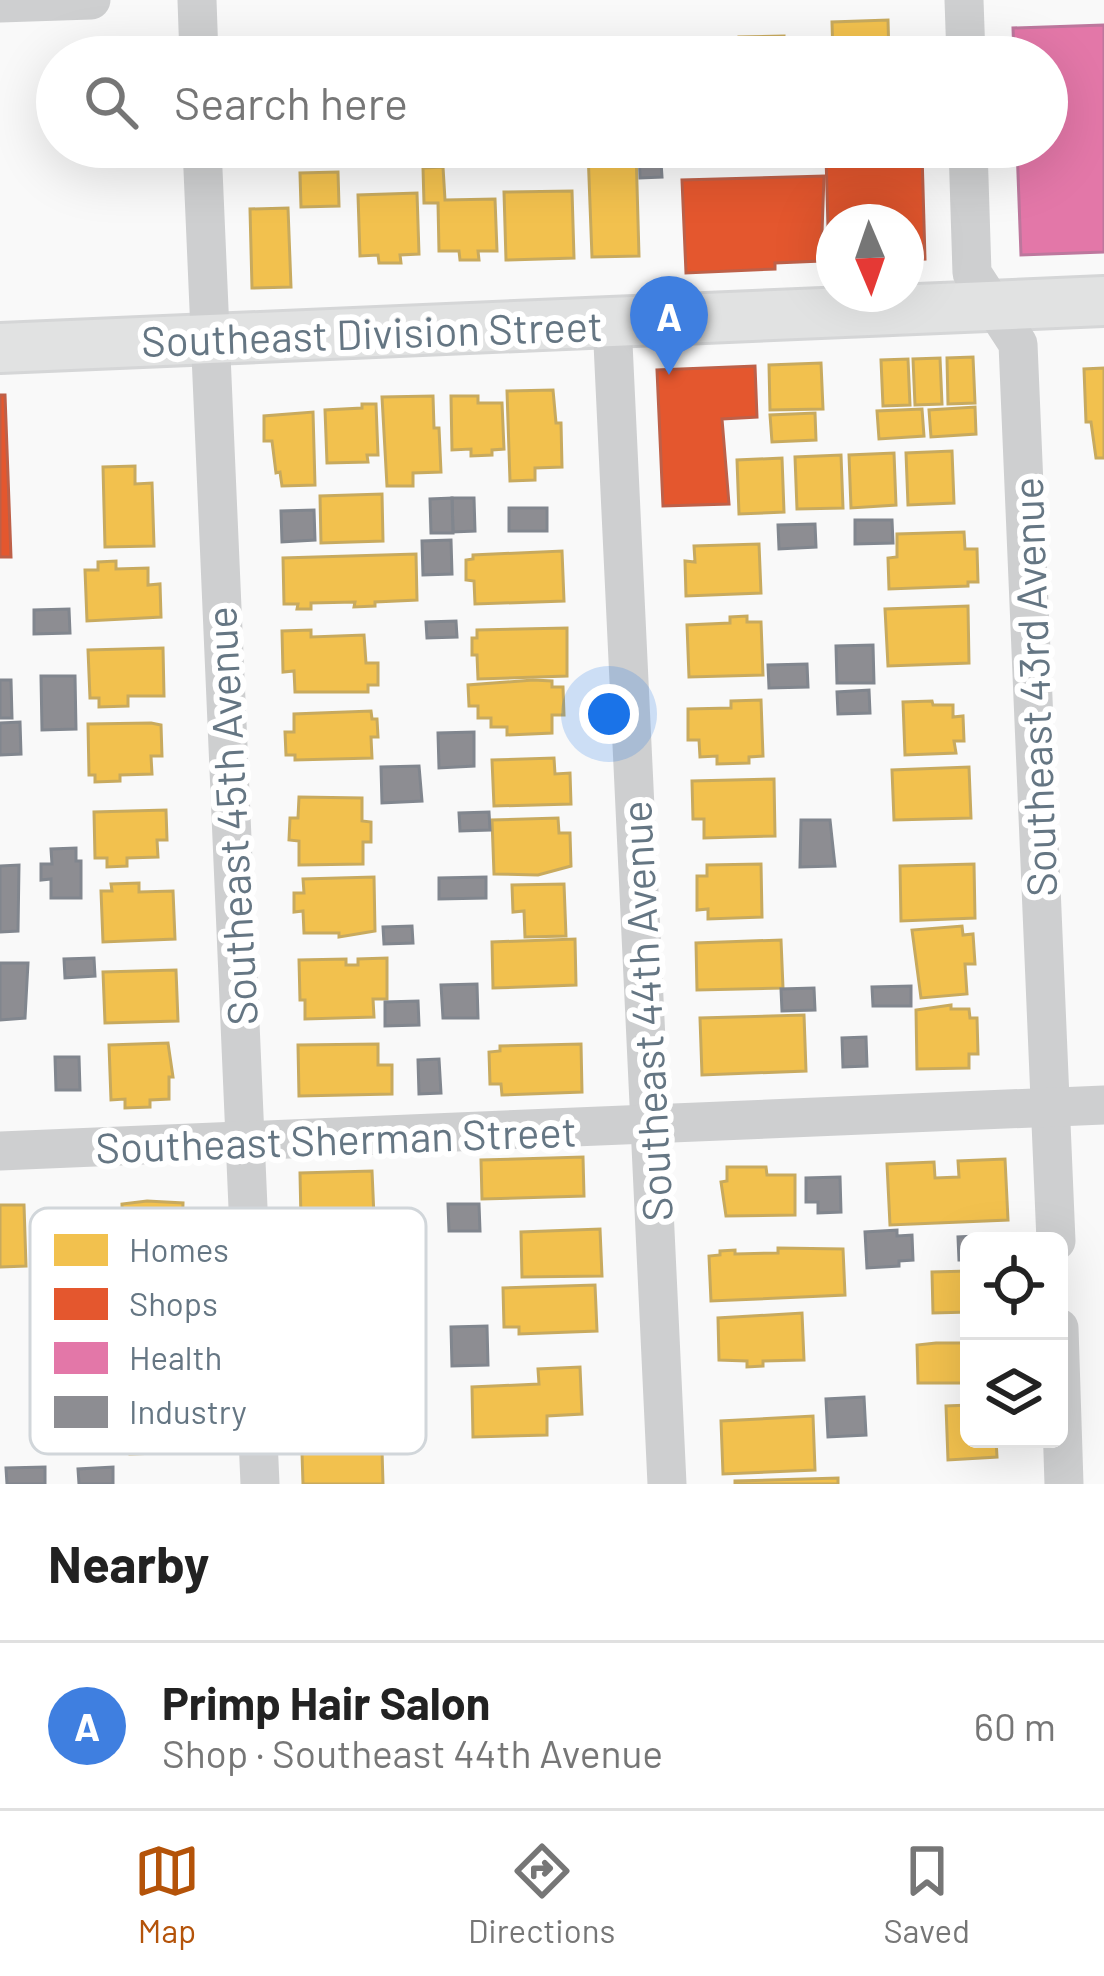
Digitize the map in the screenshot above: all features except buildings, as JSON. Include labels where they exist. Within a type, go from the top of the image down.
[{"type":"main road","name":"Southeast Division Street","points":[[0,348],[1104,301]]},
{"type":"street","points":[[0,3],[91,0]]},
{"type":"street","points":[[197,0],[198,36]]},
{"type":"street","points":[[964,0],[965,36]]},
{"type":"street","name":"Southeast 45th Avenue","points":[[203,168],[247,1208]]},
{"type":"street","name":"Southeast 43rd Avenue","points":[[969,168],[972,272],[1018,344],[1056,1232]]},
{"type":"street","name":"Southeast 44th Avenue","points":[[613,322],[667,1484]]},
{"type":"street","name":"Southeast Sherman Street","points":[[0,1151],[1104,1105]]},
{"type":"street","points":[[1059,1340],[1064,1484]]},
{"type":"street","name":"Southeast 45th Avenue","points":[[259,1454],[260,1484]]},
{"type":"place","name":"Primp Hair Salon","points":[[669,375]]}]
